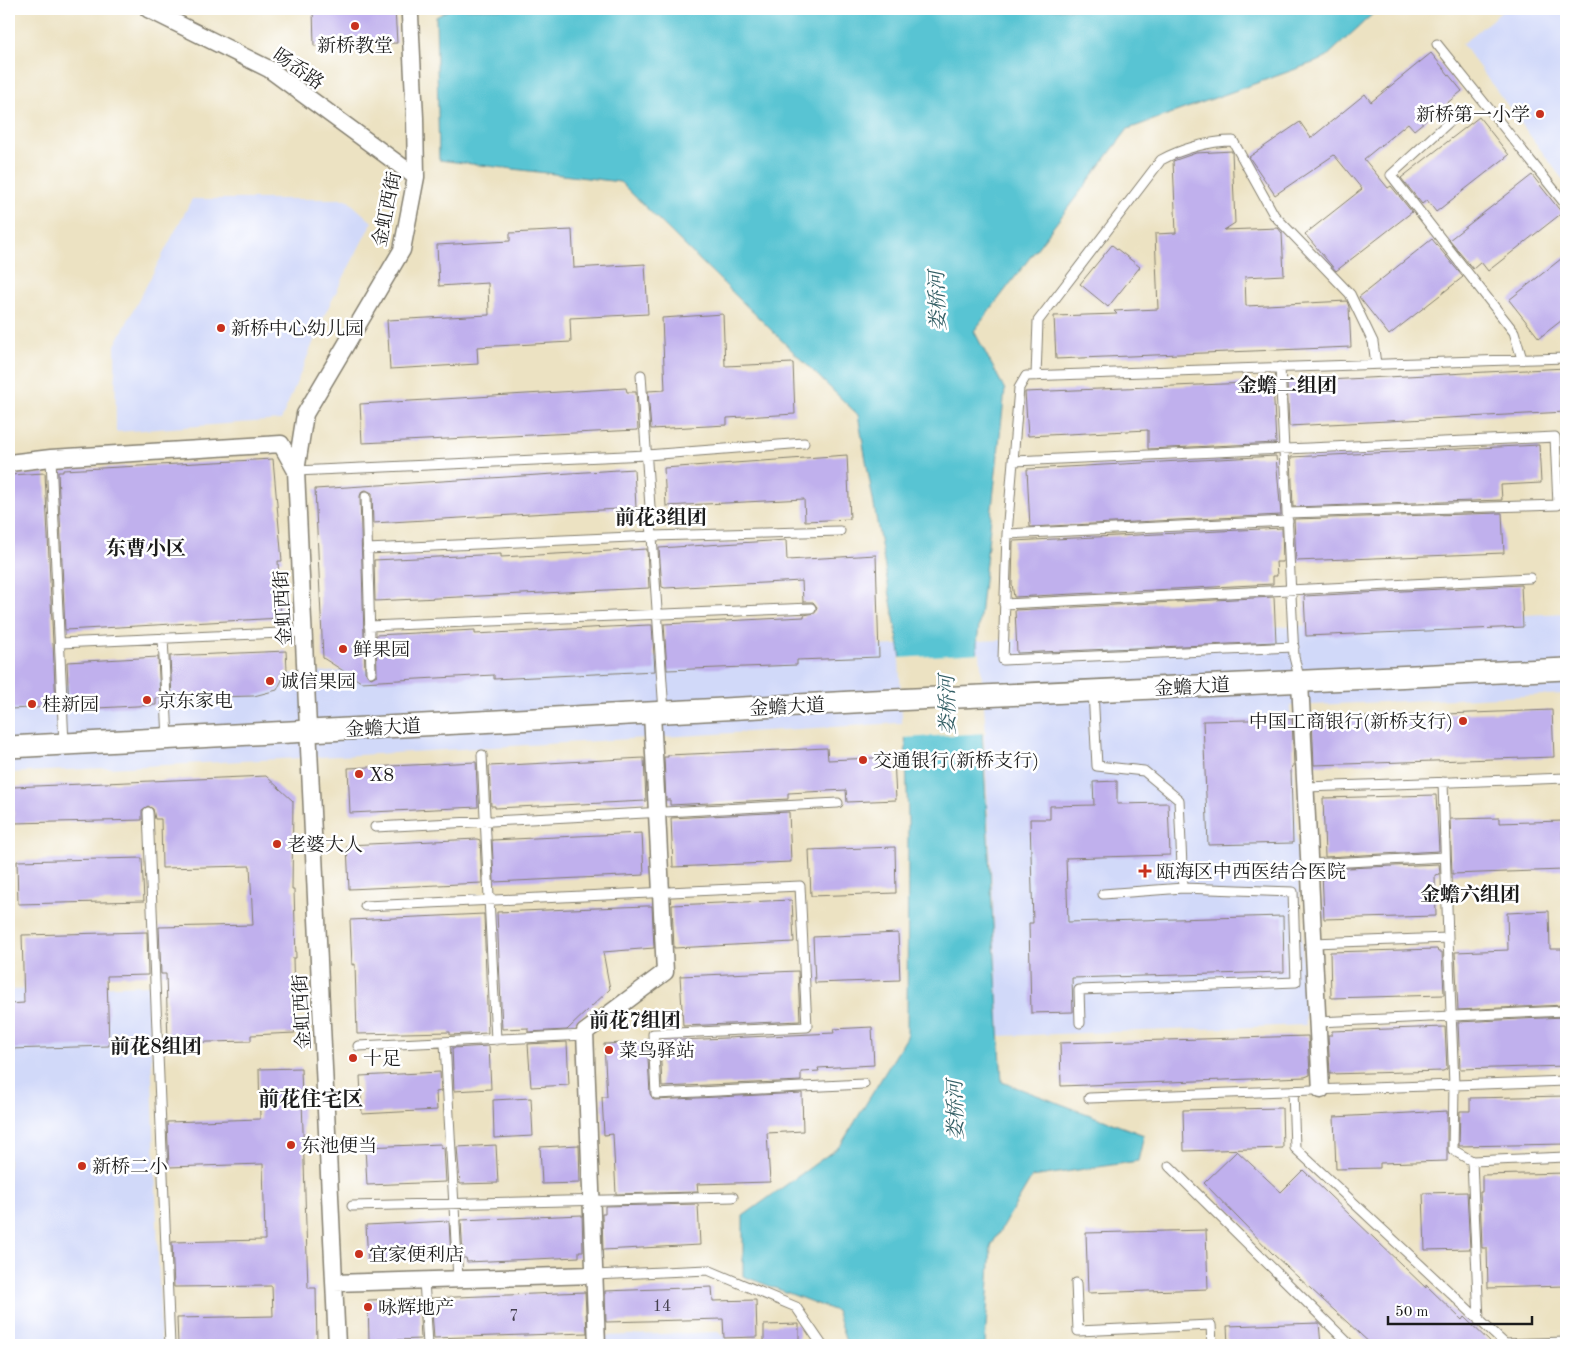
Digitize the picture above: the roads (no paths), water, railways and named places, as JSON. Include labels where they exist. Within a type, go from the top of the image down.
[{"type":"street","name":"旸岙路","points":[[148,9],[269,69],[416,177]]},
{"type":"street","name":"金虹西街","points":[[337,1345],[296,471],[305,414],[402,250],[416,177],[410,16]]},
{"type":"street","points":[[9,463],[51,458],[281,444],[296,471]]},
{"type":"street","name":"金蟾大道","points":[[9,747],[872,701],[1566,669]]},
{"type":"street","points":[[1300,682],[1321,1090]]},
{"type":"street","points":[[596,1345],[585,1032],[665,972],[657,812],[658,712]]},
{"type":"street","points":[[334,1283],[594,1275]]},
{"type":"lane","points":[[1437,44],[1566,205]]},
{"type":"lane","points":[[1460,112],[1391,175],[1514,332],[1522,359]]},
{"type":"lane","points":[[1036,376],[1038,321],[1161,160],[1173,154],[1220,141],[1233,141],[1274,216],[1350,294],[1374,342],[1376,364]]},
{"type":"lane","points":[[1294,647],[1003,660],[1007,534],[1019,388],[1026,376],[1566,358]]},
{"type":"lane","points":[[1280,367],[1294,647],[1300,682]]},
{"type":"lane","points":[[640,375],[658,613],[658,712]]},
{"type":"lane","points":[[1007,534],[1287,517],[1558,504],[1555,437],[1284,448],[1014,462]]},
{"type":"lane","points":[[296,471],[647,455],[804,443]]},
{"type":"lane","points":[[51,458],[61,643],[64,744]]},
{"type":"lane","points":[[366,496],[371,672]]},
{"type":"lane","points":[[367,549],[653,536],[840,531]]},
{"type":"lane","points":[[1004,604],[1530,578]]},
{"type":"lane","points":[[370,626],[811,608]]},
{"type":"lane","points":[[61,643],[304,632]]},
{"type":"lane","points":[[163,638],[168,739]]},
{"type":"lane","points":[[1093,691],[1097,766],[1144,771],[1180,800],[1183,888]]},
{"type":"lane","points":[[482,755],[496,1040]]},
{"type":"lane","points":[[1306,787],[1566,778]]},
{"type":"lane","points":[[1443,782],[1454,1085],[1453,1150],[1472,1161],[1566,1157]]},
{"type":"lane","points":[[375,827],[838,802]]},
{"type":"lane","points":[[148,812],[170,1345]]},
{"type":"lane","points":[[1310,864],[1445,857]]},
{"type":"lane","points":[[365,906],[800,886],[807,1026],[653,1034],[656,1094],[864,1084]]},
{"type":"lane","points":[[1080,1023],[1080,990],[1296,982],[1293,892],[1183,888],[1103,894]]},
{"type":"lane","points":[[1313,943],[1448,938]]},
{"type":"lane","points":[[1317,1022],[1566,1011]]},
{"type":"lane","points":[[358,1046],[585,1035]]},
{"type":"lane","points":[[444,1043],[458,1279]]},
{"type":"lane","points":[[1089,1098],[1566,1081]]},
{"type":"lane","points":[[1293,1091],[1295,1148],[1479,1321],[1505,1344],[1566,1342]]},
{"type":"lane","points":[[1472,1161],[1479,1321]]},
{"type":"lane","points":[[1169,1166],[1350,1345]]},
{"type":"lane","points":[[352,1206],[733,1197]]},
{"type":"lane","points":[[594,1275],[708,1270],[796,1307],[822,1345]]},
{"type":"lane","points":[[424,1280],[428,1345]]},
{"type":"lane","points":[[1076,1283],[1078,1331],[1211,1325],[1212,1345]]},
{"type":"water","name":"娄桥河","points":[[450,9],[1378,9],[1324,59],[1128,129],[974,331],[1005,390],[977,644],[1002,1082],[1144,1135],[1138,1161],[1032,1177],[991,1246],[985,1345],[847,1345],[836,1311],[743,1276],[743,1216],[840,1146],[907,1037],[908,821],[903,669],[858,415],[620,182],[439,160],[436,17]]},
{"type":"place","name":"新桥教堂","points":[[355,26]]},
{"type":"place","name":"新桥第一小学","points":[[1540,114]]},
{"type":"place","name":"新桥中心幼儿园","points":[[221,328]]},
{"type":"place","name":"鲜果园","points":[[343,649]]},
{"type":"place","name":"诚信果园","points":[[270,681]]},
{"type":"place","name":"京东家电","points":[[147,700]]},
{"type":"place","name":"桂新园","points":[[32,704]]},
{"type":"place","name":"中国工商银行(新桥支行)","points":[[1463,721]]},
{"type":"place","name":"交通银行(新桥支行)","points":[[863,760]]},
{"type":"place","name":"X8","points":[[359,774]]},
{"type":"place","name":"老婆大人","points":[[277,844]]},
{"type":"place","name":"瓯海区中西医结合医院","points":[[1145,871]]},
{"type":"place","name":"菜鸟驿站","points":[[609,1050]]},
{"type":"place","name":"十足","points":[[353,1058]]},
{"type":"place","name":"东池便当","points":[[291,1145]]},
{"type":"place","name":"新桥二小","points":[[82,1166]]},
{"type":"place","name":"宜家便利店","points":[[359,1254]]},
{"type":"place","name":"咏辉地产","points":[[368,1307]]},
{"type":"district","name":"金蟾二组团","points":[[1287,385]]},
{"type":"district","name":"前花3组团","points":[[661,517]]},
{"type":"district","name":"东曹小区","points":[[146,548]]},
{"type":"district","name":"金蟾六组团","points":[[1470,894]]},
{"type":"district","name":"前花7组团","points":[[635,1020]]},
{"type":"district","name":"前花8组团","points":[[156,1046]]},
{"type":"district","name":"前花住宅区","points":[[311,1099]]}]
